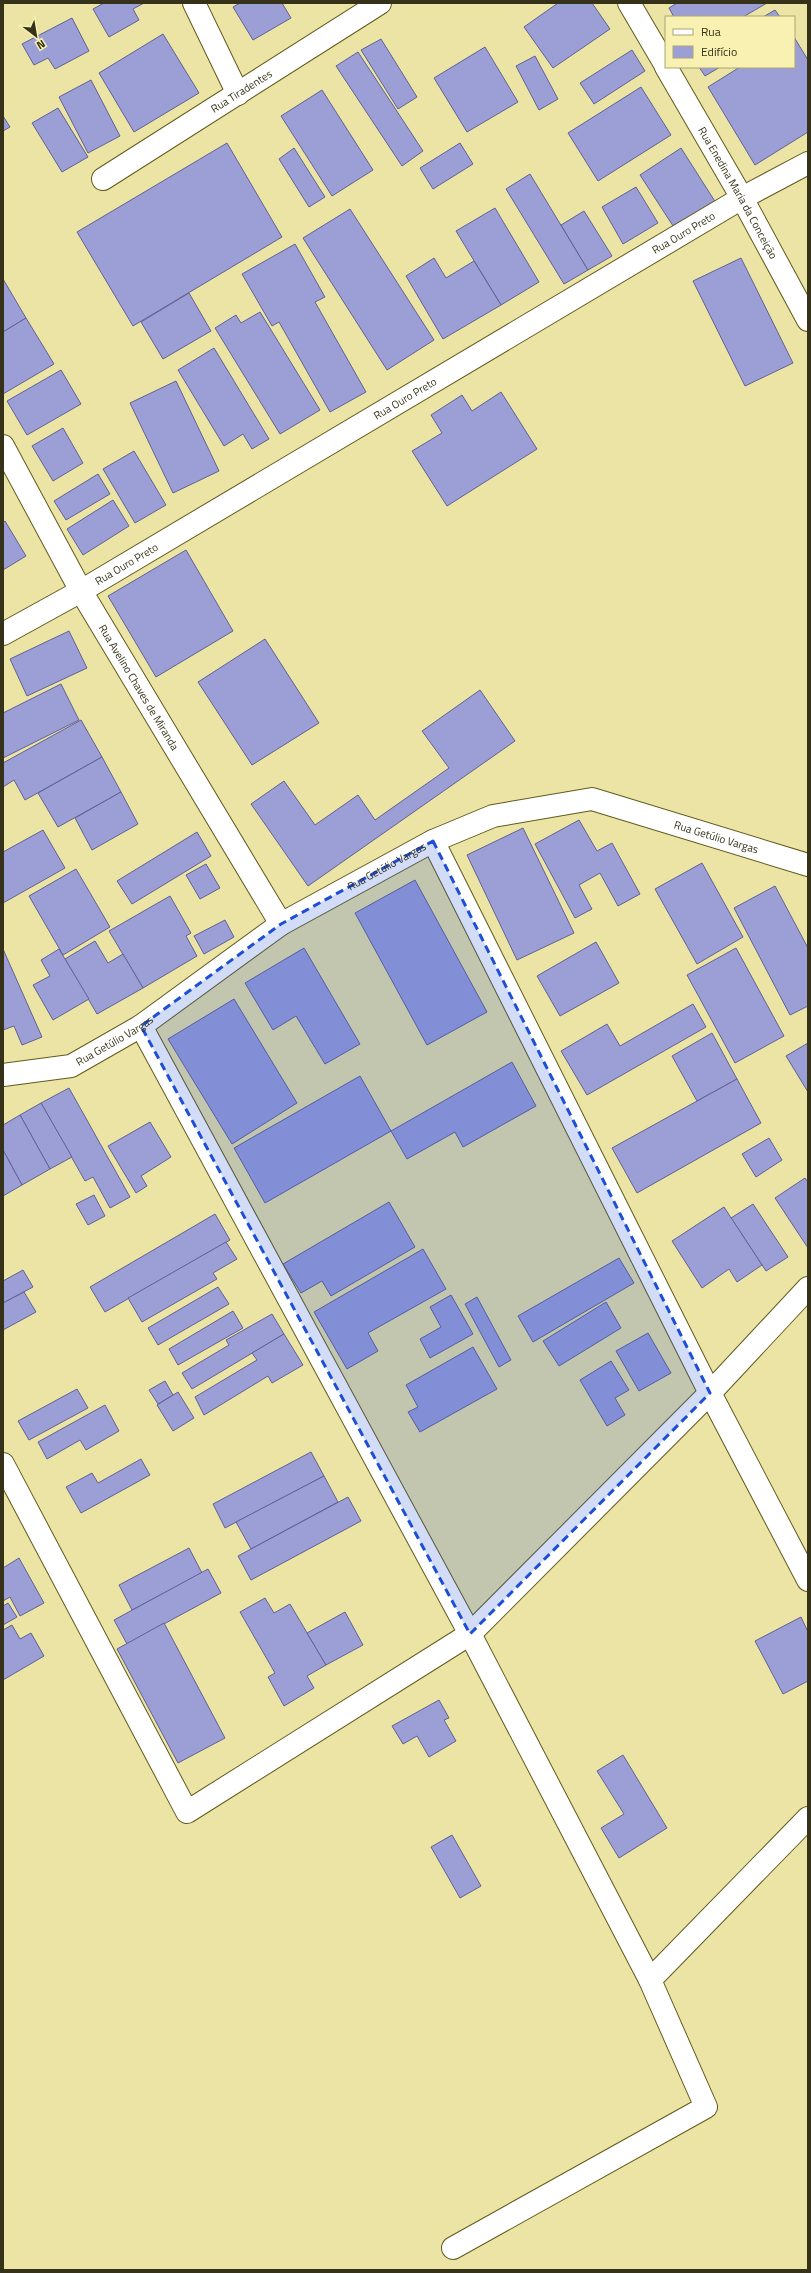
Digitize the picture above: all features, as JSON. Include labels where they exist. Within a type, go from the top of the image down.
[{"type":"street","points":[[194,3],[238,94]]},
{"type":"street","name":"Rua Tiradentes","points":[[103,179],[380,3]]},
{"type":"street","name":"Rua Enedina Maria da Conceição","points":[[629,3],[665,65]]},
{"type":"street","name":"Rua Enedina Maria da Conceição","points":[[667,68],[742,198],[808,320]]},
{"type":"street","name":"Rua Ouro Preto","points":[[3,634],[81,591],[742,198],[808,163]]},
{"type":"street","name":"Rua Avelino Chaves de Miranda","points":[[3,446],[81,591],[281,924]]},
{"type":"street","name":"Rua Getúlio Vargas","points":[[3,1075],[71,1066],[141,1026],[281,924],[433,841],[493,816],[592,799],[808,865]]},
{"type":"street","points":[[433,841],[710,1393],[808,1580]]},
{"type":"street","points":[[141,1026],[470,1634],[650,1980],[706,2107],[453,2248]]},
{"type":"street","points":[[3,1464],[187,1812],[470,1634],[710,1393],[808,1288]]},
{"type":"street","points":[[650,1980],[808,1818]]},
{"type":"highlighted area","points":[[433,841],[710,1393],[470,1634],[141,1026],[281,924]]},
{"type":"building","points":[[104,3],[144,3],[133,9],[139,20],[109,37],[93,9]]},
{"type":"building","points":[[240,3],[282,3],[291,18],[253,40],[233,7]]},
{"type":"building","points":[[558,3],[592,3],[610,29],[553,68],[524,27]]},
{"type":"building","points":[[677,3],[767,3],[745,16],[673,16],[669,8]]},
{"type":"building","points":[[775,10],[779,16],[765,16]]},
{"type":"building","points":[[72,18],[89,51],[55,69],[48,58],[34,65],[22,44]]},
{"type":"building","points":[[163,34],[199,93],[134,132],[99,73]]},
{"type":"building","points":[[381,39],[417,97],[398,109],[361,50]]},
{"type":"building","points":[[795,39],[808,60],[808,132],[755,165],[708,87],[738,68],[795,68]]},
{"type":"building","points":[[485,47],[518,102],[467,132],[434,78]]},
{"type":"building","points":[[632,50],[645,71],[594,104],[580,83]]},
{"type":"building","points":[[358,52],[423,151],[402,166],[336,66]]},
{"type":"building","points":[[535,56],[558,99],[539,110],[516,66]]},
{"type":"building","points":[[700,68],[718,68],[705,76]]},
{"type":"building","points":[[91,80],[120,136],[88,153],[59,97]]},
{"type":"building","points":[[641,87],[671,135],[598,181],[568,133]]},
{"type":"building","points":[[322,90],[373,170],[332,196],[281,116]]},
{"type":"building","points":[[58,108],[88,157],[62,172],[32,123]]},
{"type":"building","points":[[3,116],[10,127],[3,131]]},
{"type":"building","points":[[227,143],[282,237],[133,326],[77,232]]},
{"type":"building","points":[[460,143],[473,164],[433,189],[420,168]]},
{"type":"building","points":[[294,148],[325,197],[309,207],[279,159]]},
{"type":"building","points":[[681,148],[716,203],[675,229],[640,175]]},
{"type":"building","points":[[530,174],[588,270],[564,284],[506,189]]},
{"type":"building","points":[[636,187],[658,223],[623,244],[602,207]]},
{"type":"building","points":[[495,208],[539,282],[501,305],[456,231]]},
{"type":"building","points":[[350,209],[434,340],[387,370],[303,238]]},
{"type":"building","points":[[584,211],[612,256],[588,270],[561,225]]},
{"type":"building","points":[[295,244],[325,297],[315,302],[366,392],[330,412],[279,322],[272,326],[242,274]]},
{"type":"building","points":[[434,258],[446,278],[474,261],[501,305],[443,339],[406,276]]},
{"type":"building","points":[[741,258],[793,363],[745,386],[693,281]]},
{"type":"building","points":[[3,279],[26,318],[3,332]]},
{"type":"building","points":[[189,293],[211,331],[163,359],[141,322]]},
{"type":"building","points":[[260,312],[320,410],[280,434],[215,328],[236,315],[241,323]]},
{"type":"building","points":[[26,318],[54,364],[3,394],[3,332]]},
{"type":"building","points":[[214,348],[269,439],[252,449],[243,434],[224,446],[178,370]]},
{"type":"building","points":[[61,370],[81,404],[27,435],[7,401]]},
{"type":"building","points":[[176,381],[219,471],[173,493],[130,403]]},
{"type":"building","points":[[501,392],[537,449],[447,506],[412,451],[442,433],[431,415],[462,395],[472,411]]},
{"type":"building","points":[[63,428],[83,463],[53,481],[32,446]]},
{"type":"building","points":[[134,451],[166,505],[135,523],[103,469]]},
{"type":"building","points":[[98,474],[110,494],[66,520],[54,501]]},
{"type":"building","points":[[113,500],[129,526],[83,555],[67,529]]},
{"type":"building","points":[[5,521],[26,556],[3,570],[3,523]]},
{"type":"building","points":[[186,550],[233,631],[156,677],[108,596]]},
{"type":"building","points":[[69,631],[87,668],[27,696],[10,659]]},
{"type":"building","points":[[265,639],[319,723],[252,765],[198,682]]},
{"type":"building","points":[[61,684],[79,720],[3,758],[3,713]]},
{"type":"building","points":[[480,690],[515,741],[308,886],[251,804],[284,781],[315,825],[358,795],[375,820],[449,768],[422,731]]},
{"type":"building","points":[[81,720],[102,757],[25,800],[14,780],[3,787],[3,763]]},
{"type":"building","points":[[102,757],[121,792],[58,827],[38,793]]},
{"type":"building","points":[[121,792],[138,824],[92,850],[75,818]]},
{"type":"building","points":[[579,820],[597,851],[612,843],[640,894],[618,906],[600,873],[579,885],[592,909],[575,918],[535,844]]},
{"type":"building","points":[[523,828],[574,933],[517,960],[467,855]]},
{"type":"building","points":[[43,830],[65,868],[3,903],[3,852]]},
{"type":"building","points":[[197,832],[211,856],[132,904],[117,881]]},
{"type":"building","points":[[702,863],[743,937],[697,964],[655,889]]},
{"type":"building","points":[[206,864],[220,888],[200,899],[186,875]]},
{"type":"building","points":[[76,869],[110,927],[63,955],[29,896]]},
{"type":"building","points":[[415,880],[487,1012],[427,1045],[355,913]]},
{"type":"building","points":[[775,886],[808,948],[808,1006],[790,1015],[734,908]]},
{"type":"building","points":[[170,896],[191,933],[186,936],[197,956],[143,988],[109,931]]},
{"type":"building","points":[[225,920],[234,937],[204,954],[194,936]]},
{"type":"building","points":[[95,941],[108,963],[123,954],[143,988],[97,1014],[65,959]]},
{"type":"building","points":[[596,942],[619,983],[560,1016],[537,976]]},
{"type":"building","points":[[304,948],[360,1044],[325,1064],[296,1016],[273,1030],[245,983]]},
{"type":"building","points":[[736,948],[784,1036],[735,1063],[687,975]]},
{"type":"building","points":[[3,949],[42,1037],[22,1045],[14,1026],[3,1030]]},
{"type":"building","points":[[59,949],[89,999],[53,1020],[33,985],[50,976],[41,960]]},
{"type":"building","points":[[234,999],[297,1103],[232,1144],[168,1039]]},
{"type":"building","points":[[693,1004],[706,1027],[587,1095],[561,1051],[607,1024],[620,1046]]},
{"type":"building","points":[[712,1033],[737,1079],[697,1101],[672,1056]]},
{"type":"building","points":[[808,1043],[808,1092],[786,1056]]},
{"type":"building","points":[[512,1062],[536,1106],[463,1147],[455,1132],[407,1159],[391,1131]]},
{"type":"building","points":[[360,1076],[391,1131],[265,1203],[234,1148]]},
{"type":"building","points":[[737,1079],[761,1123],[637,1193],[612,1148]]},
{"type":"building","points":[[69,1088],[130,1197],[110,1208],[93,1177],[85,1181],[41,1103]]},
{"type":"building","points":[[41,1103],[72,1157],[50,1169],[20,1115]]},
{"type":"building","points":[[20,1115],[50,1169],[22,1185],[3,1150],[3,1125]]},
{"type":"building","points":[[150,1122],[171,1157],[141,1176],[147,1186],[136,1193],[108,1146]]},
{"type":"building","points":[[769,1138],[782,1160],[756,1177],[742,1154]]},
{"type":"building","points":[[3,1150],[22,1185],[3,1196]]},
{"type":"building","points":[[805,1178],[808,1182],[808,1248],[775,1198]]},
{"type":"building","points":[[94,1195],[105,1216],[88,1225],[76,1204]]},
{"type":"building","points":[[389,1202],[415,1247],[331,1296],[322,1281],[301,1293],[283,1264]]},
{"type":"building","points":[[753,1204],[788,1257],[766,1271],[731,1218]]},
{"type":"building","points":[[724,1207],[762,1265],[737,1282],[729,1269],[702,1288],[672,1241]]},
{"type":"building","points":[[215,1214],[230,1240],[105,1312],[90,1287]]},
{"type":"building","points":[[226,1242],[237,1259],[213,1273],[217,1279],[142,1322],[128,1298]]},
{"type":"building","points":[[423,1249],[446,1289],[368,1333],[378,1351],[347,1369],[314,1312]]},
{"type":"building","points":[[619,1258],[634,1283],[533,1342],[518,1316]]},
{"type":"building","points":[[23,1270],[33,1287],[3,1303],[3,1281]]},
{"type":"building","points":[[218,1287],[229,1304],[158,1345],[148,1328]]},
{"type":"building","points":[[24,1292],[36,1312],[3,1330],[3,1303]]},
{"type":"building","points":[[451,1295],[473,1334],[430,1358],[420,1339],[441,1327],[430,1307]]},
{"type":"building","points":[[477,1297],[511,1360],[499,1367],[465,1304]]},
{"type":"building","points":[[606,1302],[621,1328],[559,1366],[543,1341]]},
{"type":"building","points":[[233,1311],[243,1328],[178,1365],[169,1349]]},
{"type":"building","points":[[272,1314],[284,1334],[192,1389],[182,1373],[229,1345],[226,1340]]},
{"type":"building","points":[[648,1333],[671,1373],[639,1391],[616,1351]]},
{"type":"building","points":[[284,1334],[303,1365],[272,1383],[268,1376],[204,1415],[195,1397],[257,1360],[252,1353]]},
{"type":"building","points":[[473,1347],[497,1389],[420,1432],[408,1412],[418,1407],[406,1385]]},
{"type":"building","points":[[611,1361],[629,1390],[615,1398],[625,1415],[607,1426],[580,1380]]},
{"type":"building","points":[[165,1381],[173,1395],[158,1404],[149,1390]]},
{"type":"building","points":[[77,1389],[88,1408],[29,1440],[18,1421]]},
{"type":"building","points":[[178,1392],[194,1418],[173,1431],[157,1405]]},
{"type":"building","points":[[105,1405],[119,1431],[86,1450],[80,1440],[47,1459],[38,1442]]},
{"type":"building","points":[[311,1452],[324,1476],[225,1528],[213,1504]]},
{"type":"building","points":[[141,1459],[150,1475],[81,1513],[66,1487],[92,1473],[98,1483]]},
{"type":"building","points":[[324,1476],[338,1502],[251,1549],[236,1522]]},
{"type":"building","points":[[348,1497],[361,1521],[251,1580],[238,1556]]},
{"type":"building","points":[[189,1548],[202,1573],[132,1610],[119,1585]]},
{"type":"building","points":[[19,1558],[44,1603],[20,1616],[10,1597],[3,1601],[3,1568]]},
{"type":"building","points":[[208,1569],[221,1593],[127,1644],[114,1620]]},
{"type":"building","points":[[265,1598],[274,1613],[290,1604],[326,1665],[307,1676],[314,1688],[284,1706],[268,1677],[275,1673],[240,1612]]},
{"type":"building","points":[[8,1603],[17,1617],[3,1625],[3,1606]]},
{"type":"building","points":[[345,1612],[363,1645],[326,1665],[307,1633]]},
{"type":"building","points":[[801,1617],[808,1632],[808,1681],[783,1694],[755,1641]]},
{"type":"building","points":[[164,1623],[225,1738],[178,1763],[117,1649]]},
{"type":"building","points":[[12,1625],[20,1639],[31,1633],[44,1656],[3,1680],[3,1630]]},
{"type":"building","points":[[439,1700],[449,1718],[444,1720],[456,1741],[429,1757],[417,1736],[403,1744],[392,1726]]},
{"type":"building","points":[[623,1755],[667,1828],[619,1858],[601,1828],[624,1814],[597,1771]]},
{"type":"building","points":[[452,1835],[481,1886],[460,1898],[431,1847]]}]
